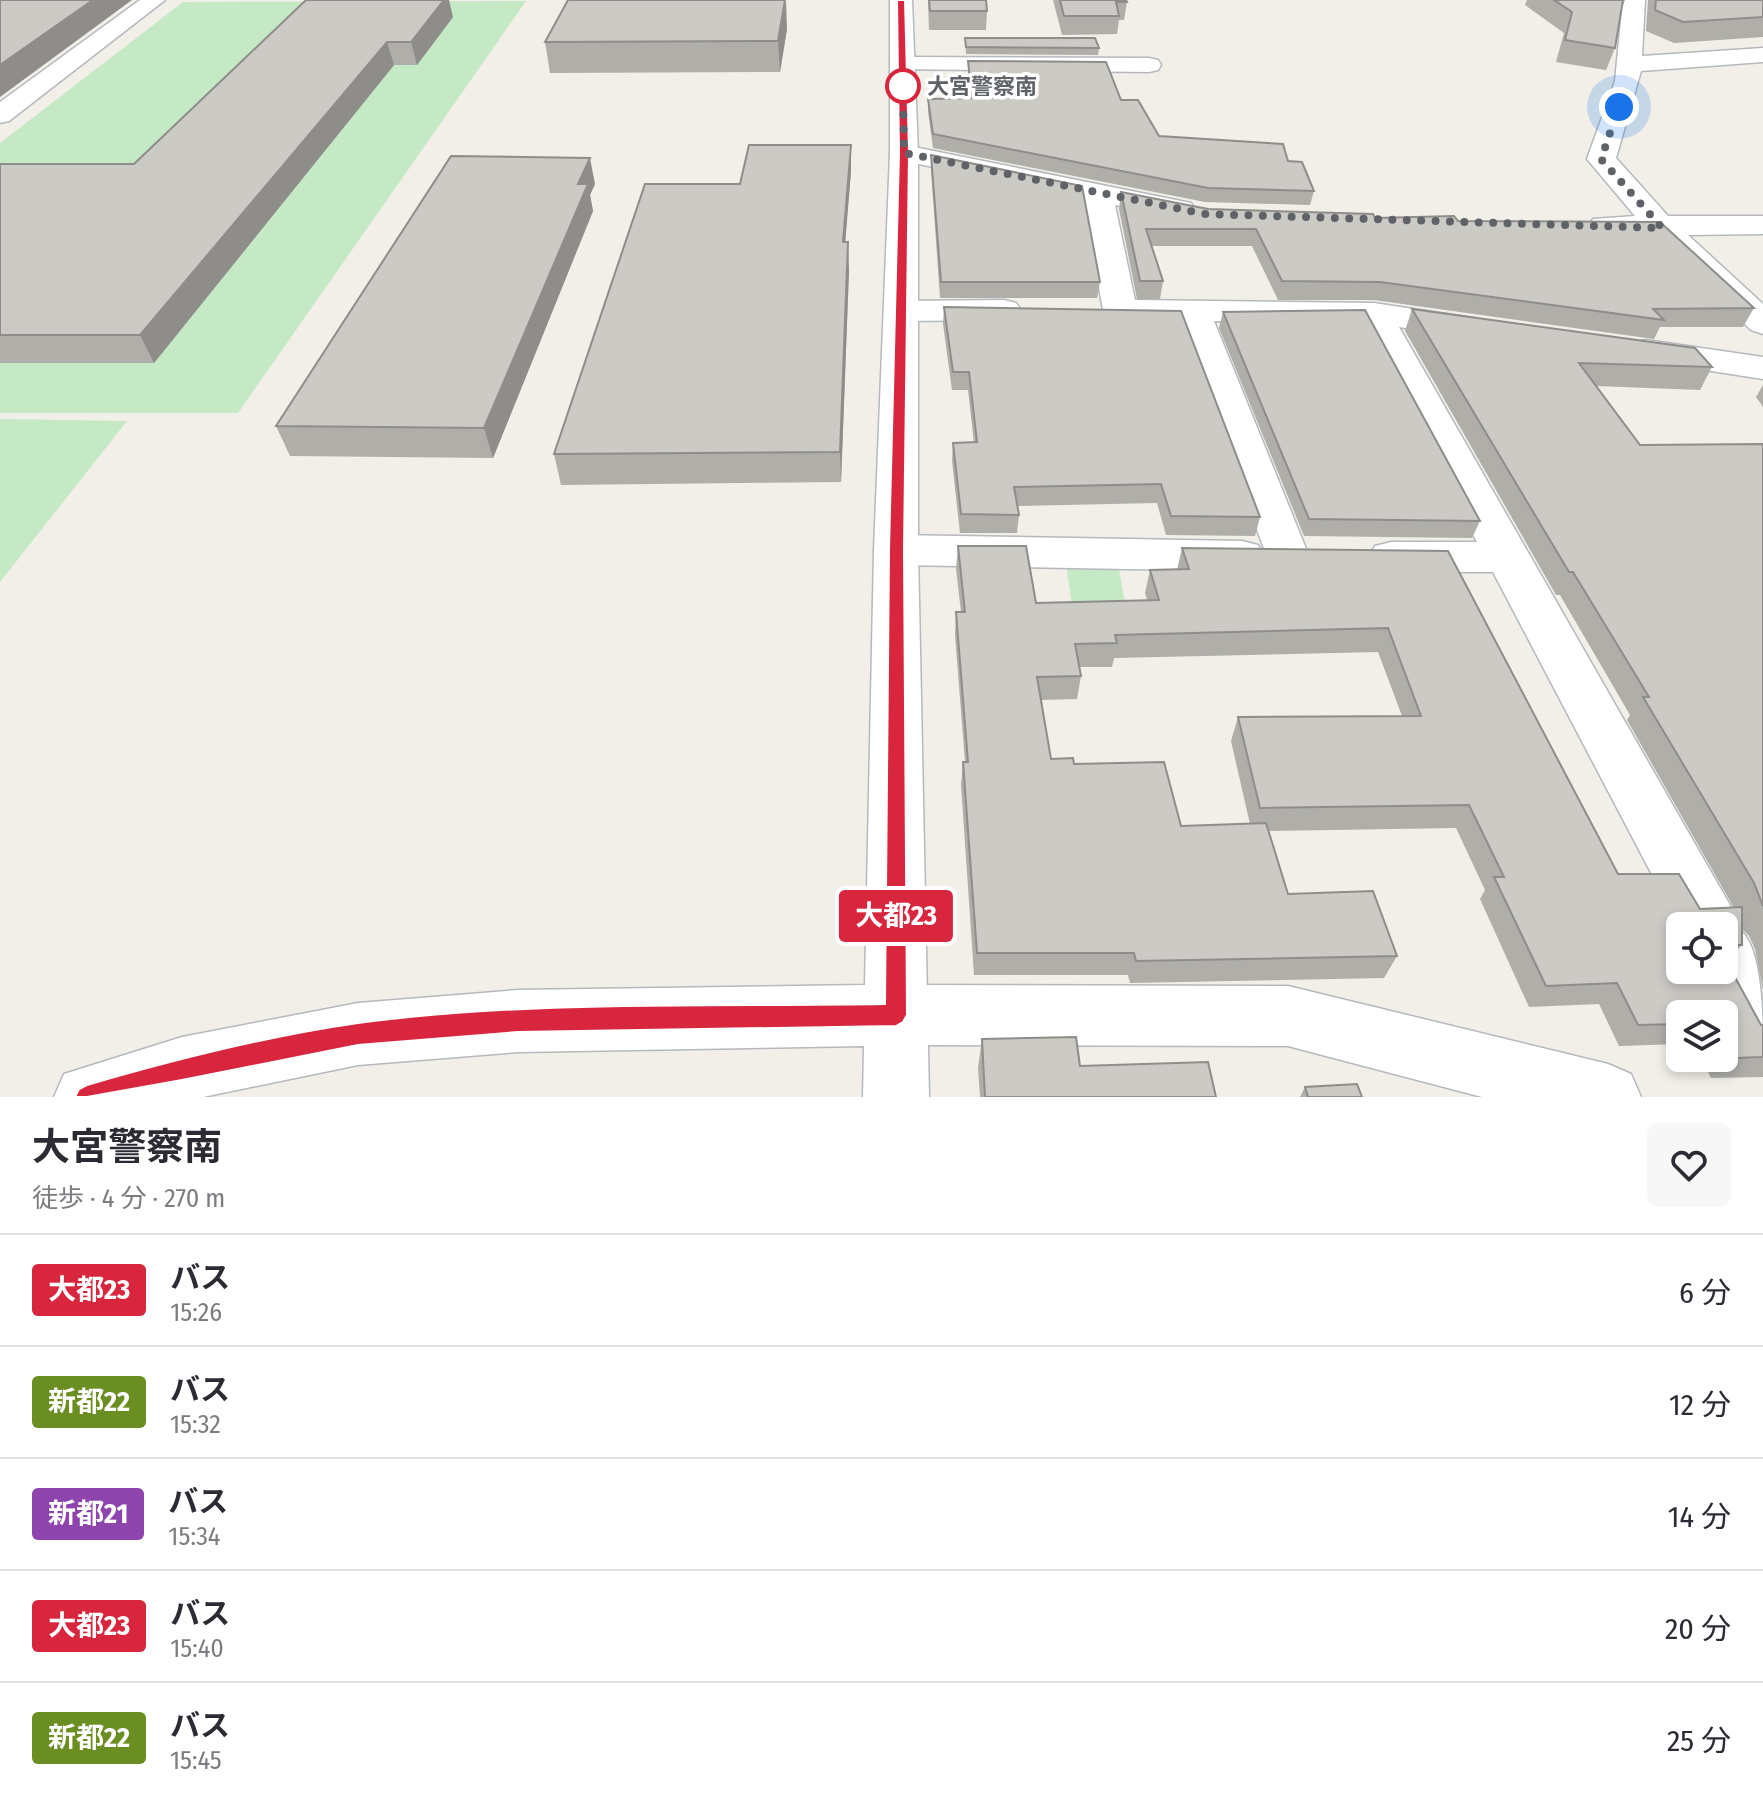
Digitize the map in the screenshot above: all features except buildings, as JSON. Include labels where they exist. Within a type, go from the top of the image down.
[{"type":"street","points":[[0,115],[154,0]]},
{"type":"street","points":[[896,1097],[896,550],[904,153],[901,0]]},
{"type":"street","points":[[1634,0],[1628,81],[1601,159],[1662,228],[1763,323]]},
{"type":"street","points":[[1630,64],[1763,55]]},
{"type":"street","points":[[902,64],[1149,65]]},
{"type":"street","points":[[904,153],[1205,214]]},
{"type":"street","points":[[1097,191],[1105,310],[1374,313],[1506,332]]},
{"type":"street","points":[[1568,225],[1662,228],[1763,225]]},
{"type":"street","points":[[902,311],[1042,310]]},
{"type":"street","points":[[1192,311],[1287,556]]},
{"type":"street","points":[[1374,313],[1702,912]]},
{"type":"street","points":[[1611,346],[1763,368]]},
{"type":"street","points":[[896,550],[1506,557]]},
{"type":"street","points":[[1738,977],[1763,1022]]},
{"type":"street","points":[[87,1097],[182,1069],[358,1034],[518,1021],[896,1015],[1288,1016],[1608,1097]]},
{"type":"green space","points":[[526,1],[238,413],[0,413],[0,143],[183,2]]},
{"type":"green space","points":[[0,419],[127,421],[0,582]]},
{"type":"green space","points":[[1066,563],[1118,564],[1128,620],[1074,619]]},
{"type":"bus line","name":"大都23","points":[[87,1097],[182,1069],[358,1034],[518,1021],[896,1015],[896,550],[904,153],[901,0]]},
{"type":"place","name":"大宮警察南","points":[[903,86]]},
{"type":"route","points":[[903,86],[904,153],[1205,214],[1662,228],[1601,159],[1619,107]]}]
